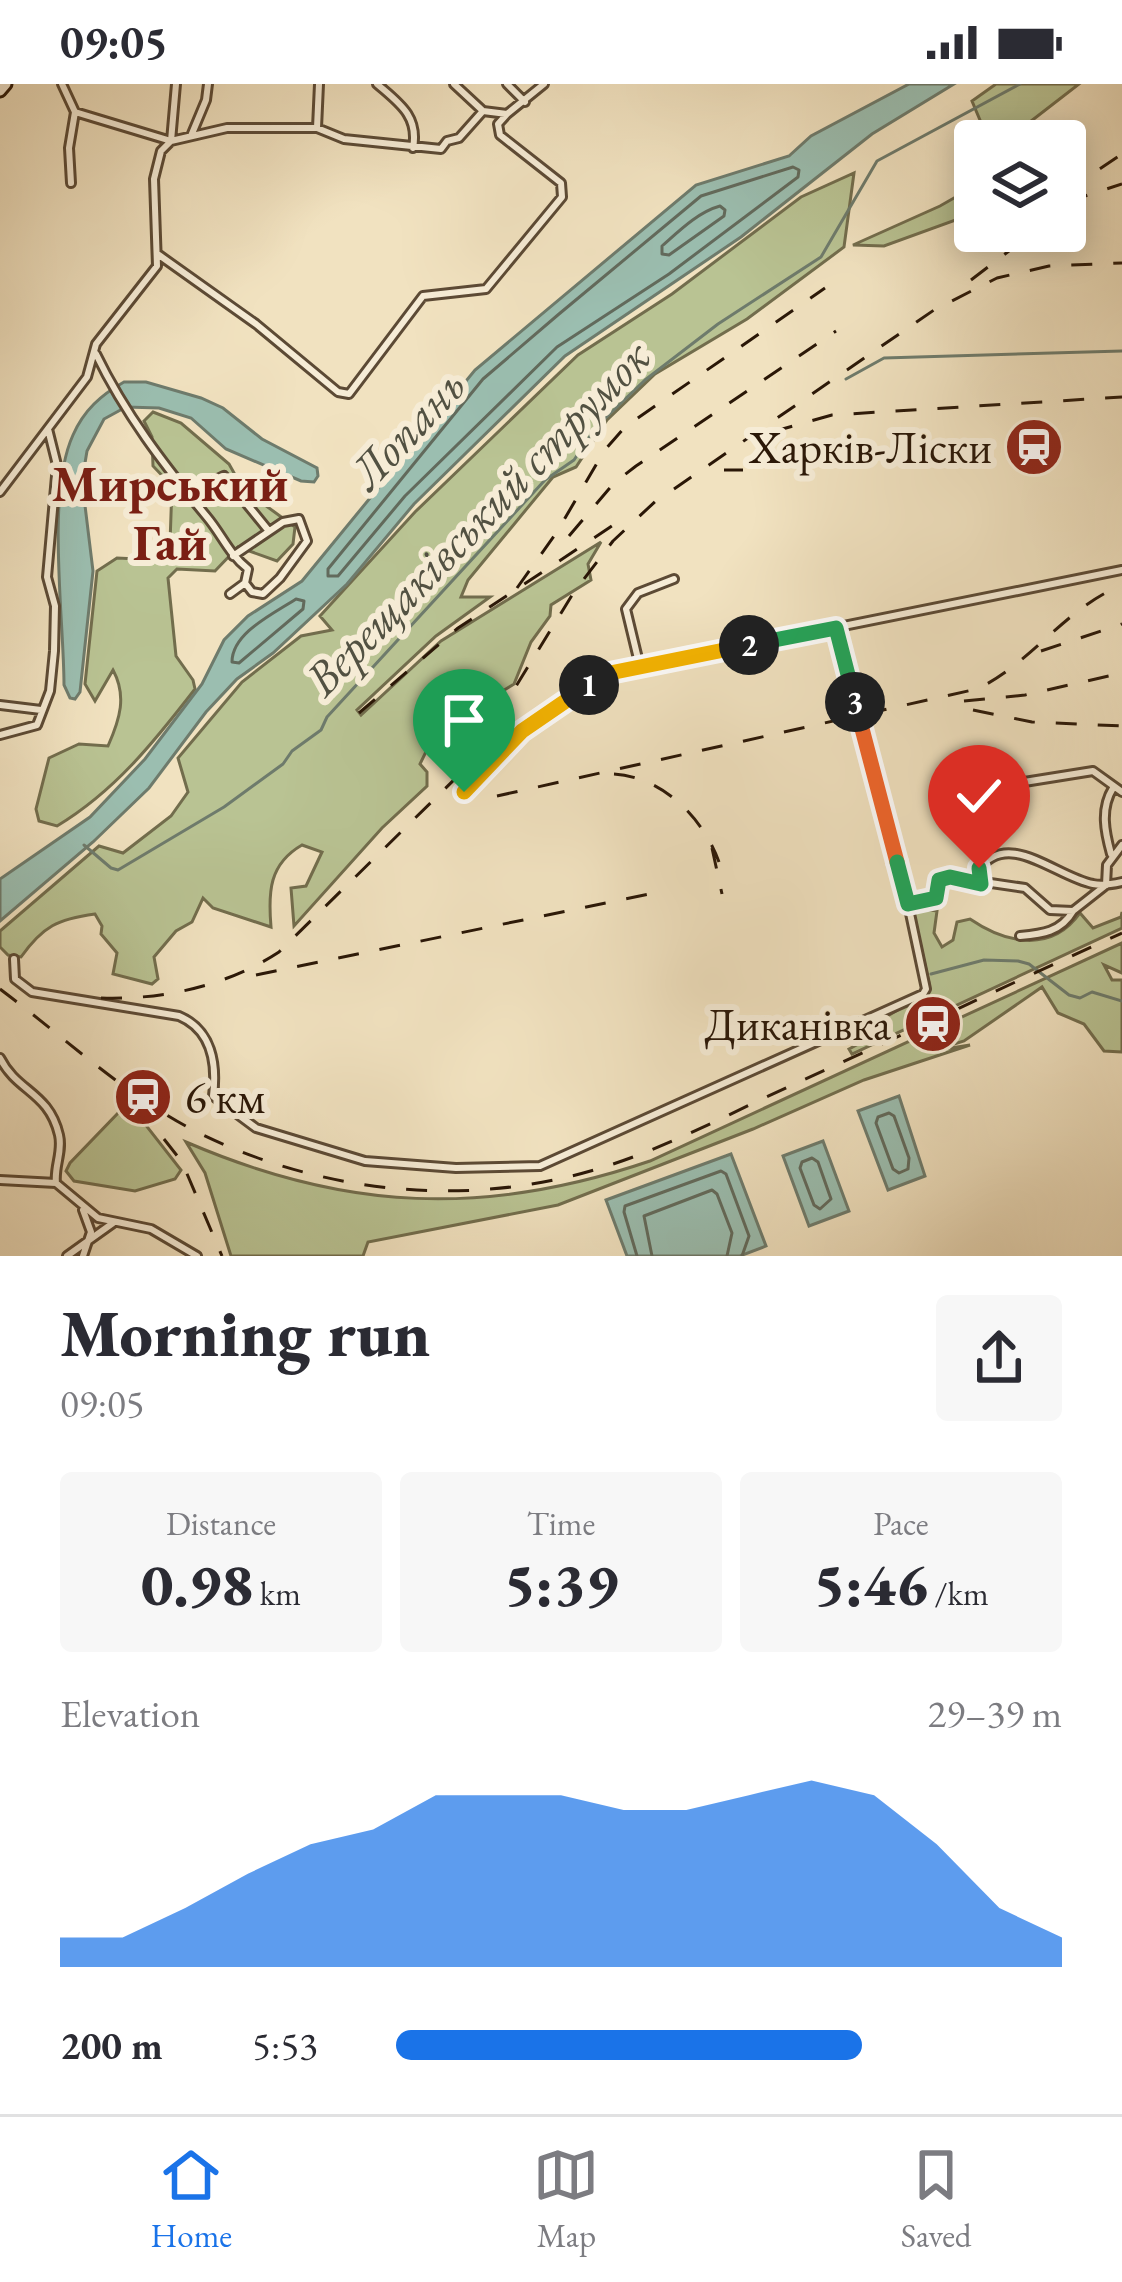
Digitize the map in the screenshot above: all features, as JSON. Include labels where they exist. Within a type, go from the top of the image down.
[{"type":"street","points":[[62,84],[75,112],[70,182]]},
{"type":"street","points":[[161,151],[171,141],[176,84]]},
{"type":"street","points":[[191,136],[208,84]]},
{"type":"street","points":[[317,128],[319,84]]},
{"type":"street","points":[[377,84],[406,109],[413,122],[412,148]]},
{"type":"street","points":[[454,84],[483,111],[507,115]]},
{"type":"street","points":[[507,84],[525,102]]},
{"type":"street","points":[[159,255],[256,324],[338,392],[349,394],[423,296],[486,289],[562,196],[561,183],[500,134],[498,124],[544,84]]},
{"type":"street","points":[[75,112],[171,141],[261,126],[317,128],[344,139],[441,149],[459,138],[483,111]]},
{"type":"street","points":[[0,492],[87,377],[94,350],[158,266],[154,179],[161,151],[158,138]]},
{"type":"street","points":[[94,350],[133,420],[233,556],[248,569],[245,583],[230,594]]},
{"type":"street","points":[[0,735],[37,725],[50,691],[55,606],[47,577],[57,465],[47,428]]},
{"type":"street","points":[[187,494],[224,476],[268,531]]},
{"type":"street","points":[[233,556],[283,522],[299,519],[307,541],[280,578],[263,594],[252,592],[245,583]]},
{"type":"street","points":[[464,792],[522,731],[605,674],[1122,570]]},
{"type":"street","points":[[640,668],[626,608],[638,593],[674,578]]},
{"type":"street","points":[[14,959],[15,979],[32,992],[178,1016],[194,1024],[207,1041],[217,1071],[214,1096],[256,1129],[365,1161],[456,1168],[540,1166],[926,989],[836,628]]},
{"type":"street","points":[[0,705],[41,710]]},
{"type":"street","points":[[1018,783],[1093,771],[1118,790],[1106,805],[1111,854],[1106,885],[1073,910],[1062,925],[1045,934],[1020,936]]},
{"type":"street","points":[[1111,854],[1122,845]]},
{"type":"street","points":[[981,884],[979,868],[987,858],[1011,851],[1093,884],[1122,882]]},
{"type":"street","points":[[908,904],[936,898],[939,880],[950,877],[1015,885],[1050,910],[1073,910]]},
{"type":"street","points":[[0,1058],[9,1073],[51,1111],[61,1139],[56,1184]]},
{"type":"street","points":[[0,1180],[56,1184],[89,1222],[90,1238],[83,1256]]},
{"type":"street","points":[[81,1208],[114,1222],[151,1229],[197,1256]]},
{"type":"street","points":[[67,1256],[114,1222]]},
{"type":"green space","points":[[996,84],[1079,84],[1032,120],[980,120],[972,101]]},
{"type":"green space","points":[[854,173],[844,247],[747,319],[655,374],[607,420],[576,467],[553,477],[468,580],[461,597],[490,597],[436,636],[357,710],[361,715],[441,641],[601,542],[588,564],[591,580],[551,605],[550,616],[531,642],[514,684],[501,692],[496,704],[491,699],[476,700],[472,706],[483,724],[465,749],[441,764],[436,758],[439,746],[453,741],[462,728],[457,718],[436,731],[420,764],[427,772],[427,786],[382,828],[294,926],[291,888],[306,886],[322,852],[302,845],[283,861],[273,880],[271,927],[213,908],[203,898],[192,922],[176,931],[154,957],[158,979],[152,984],[113,974],[117,953],[101,934],[95,914],[52,926],[21,957],[8,955],[0,947],[0,931],[99,846],[123,853],[171,816],[188,792],[178,758],[242,682],[301,636],[332,630],[320,616],[415,512],[578,355],[672,294],[801,197]]},
{"type":"green space","points":[[954,198],[954,221],[884,246],[853,245]]},
{"type":"green space","points":[[153,412],[181,423],[229,464],[243,489],[295,527],[293,544],[277,561],[238,547],[215,571],[177,569],[168,578],[176,656],[195,689],[115,781],[57,826],[39,821],[36,809],[49,758],[79,744],[108,746],[120,708],[113,670],[95,701],[85,684],[97,571],[117,558],[159,560],[170,543],[172,486],[153,466],[152,437],[144,421]]},
{"type":"green space","points":[[917,908],[937,911],[934,933],[942,947],[953,940],[957,922],[970,919],[998,934],[1027,940],[1056,935],[1080,913],[1093,928],[1121,917],[1122,912],[1122,928],[852,1054],[849,1049],[881,1020],[927,992],[914,915]]},
{"type":"green space","points":[[1122,943],[1122,973],[1104,965],[1112,980],[1122,980],[1122,1052],[1104,1051],[1084,1024],[1058,1013],[1042,987],[964,1041],[932,1051],[970,1045],[864,1080],[558,1205],[368,1242],[363,1256],[231,1256],[205,1173],[186,1142],[303,1182],[360,1193],[473,1198],[589,1179],[650,1161]]},
{"type":"green space","points":[[122,1109],[145,1124],[181,1170],[175,1179],[135,1191],[74,1181],[66,1171]]},
{"type":"water","points":[[909,84],[954,84],[872,134],[741,237],[565,356],[414,504],[347,584],[273,653],[237,679],[149,788],[0,921],[0,879],[90,817],[145,759],[202,684],[224,640],[248,616],[302,581],[475,370],[696,185],[789,156],[811,136]]},
{"type":"water","points":[[124,382],[146,382],[223,408],[262,439],[317,468],[318,476],[314,482],[301,481],[226,449],[191,418],[159,408],[126,407],[104,419],[87,451],[82,481],[93,571],[80,692],[75,699],[64,685],[60,490],[77,426],[94,404]]},
{"type":"water","points":[[899,1096],[925,1176],[888,1190],[858,1111]]},
{"type":"water","points":[[823,1141],[849,1211],[809,1226],[783,1156]]},
{"type":"water","points":[[731,1154],[766,1246],[740,1256],[627,1256],[606,1200]]},
{"type":"waterway","name":"Верещаківський струмок","points":[[84,845],[118,870],[224,807],[283,764],[292,751],[321,730],[327,717],[545,480],[574,460],[596,427],[645,380],[718,324],[821,257],[877,161],[1020,84]]},
{"type":"waterway","points":[[846,379],[884,358],[1122,351]]},
{"type":"waterway","points":[[931,974],[984,960],[1018,961],[1029,964],[1069,995],[1080,998],[1092,992],[1122,1001]]},
{"type":"railway","points":[[1086,178],[1122,154]]},
{"type":"railway","points":[[1086,196],[1122,184]]},
{"type":"railway","points":[[971,280],[1008,252]]},
{"type":"railway","points":[[674,489],[934,310],[997,278],[1049,266],[1122,263]]},
{"type":"railway","points":[[517,588],[557,532],[604,451],[625,427],[825,288]]},
{"type":"railway","points":[[569,536],[614,483],[636,466],[836,331]]},
{"type":"railway","points":[[772,432],[832,415],[1122,397]]},
{"type":"railway","points":[[724,470],[743,470]]},
{"type":"railway","points":[[101,998],[194,989],[238,974],[279,952],[465,769],[574,592],[613,541],[661,496]]},
{"type":"railway","points":[[359,713],[458,628],[624,518]]},
{"type":"railway","points":[[497,796],[977,689],[1015,665],[1083,607],[1122,585]]},
{"type":"railway","points":[[1041,651],[1122,624]]},
{"type":"railway","points":[[964,701],[1025,695],[1122,673]]},
{"type":"railway","points":[[973,710],[1032,722],[1122,726]]},
{"type":"railway","points":[[614,774],[649,783],[679,803],[703,830],[719,862]]},
{"type":"railway","points":[[712,848],[722,894]]},
{"type":"railway","points":[[256,975],[654,893]]},
{"type":"railway","points":[[0,989],[121,1084],[199,1133],[247,1154],[348,1182],[453,1191],[556,1179],[632,1158],[1122,933]]},
{"type":"railway","points":[[138,1106],[182,1162],[222,1256]]},
{"type":"place","name":"Харків-Ліски","points":[[1034,447]]},
{"type":"place","name":"Диканівка","points":[[933,1024]]},
{"type":"place","name":"6 км","points":[[143,1097]]},
{"type":"district","name":"Мирський Гай","points":[[170,512]]},
{"type":"route","points":[[464,792],[522,731],[605,674],[836,628],[908,904],[936,898],[939,880],[950,877],[981,884],[979,868]]},
{"type":"water label","name":"Лопань","points":[[407,428]]}]
